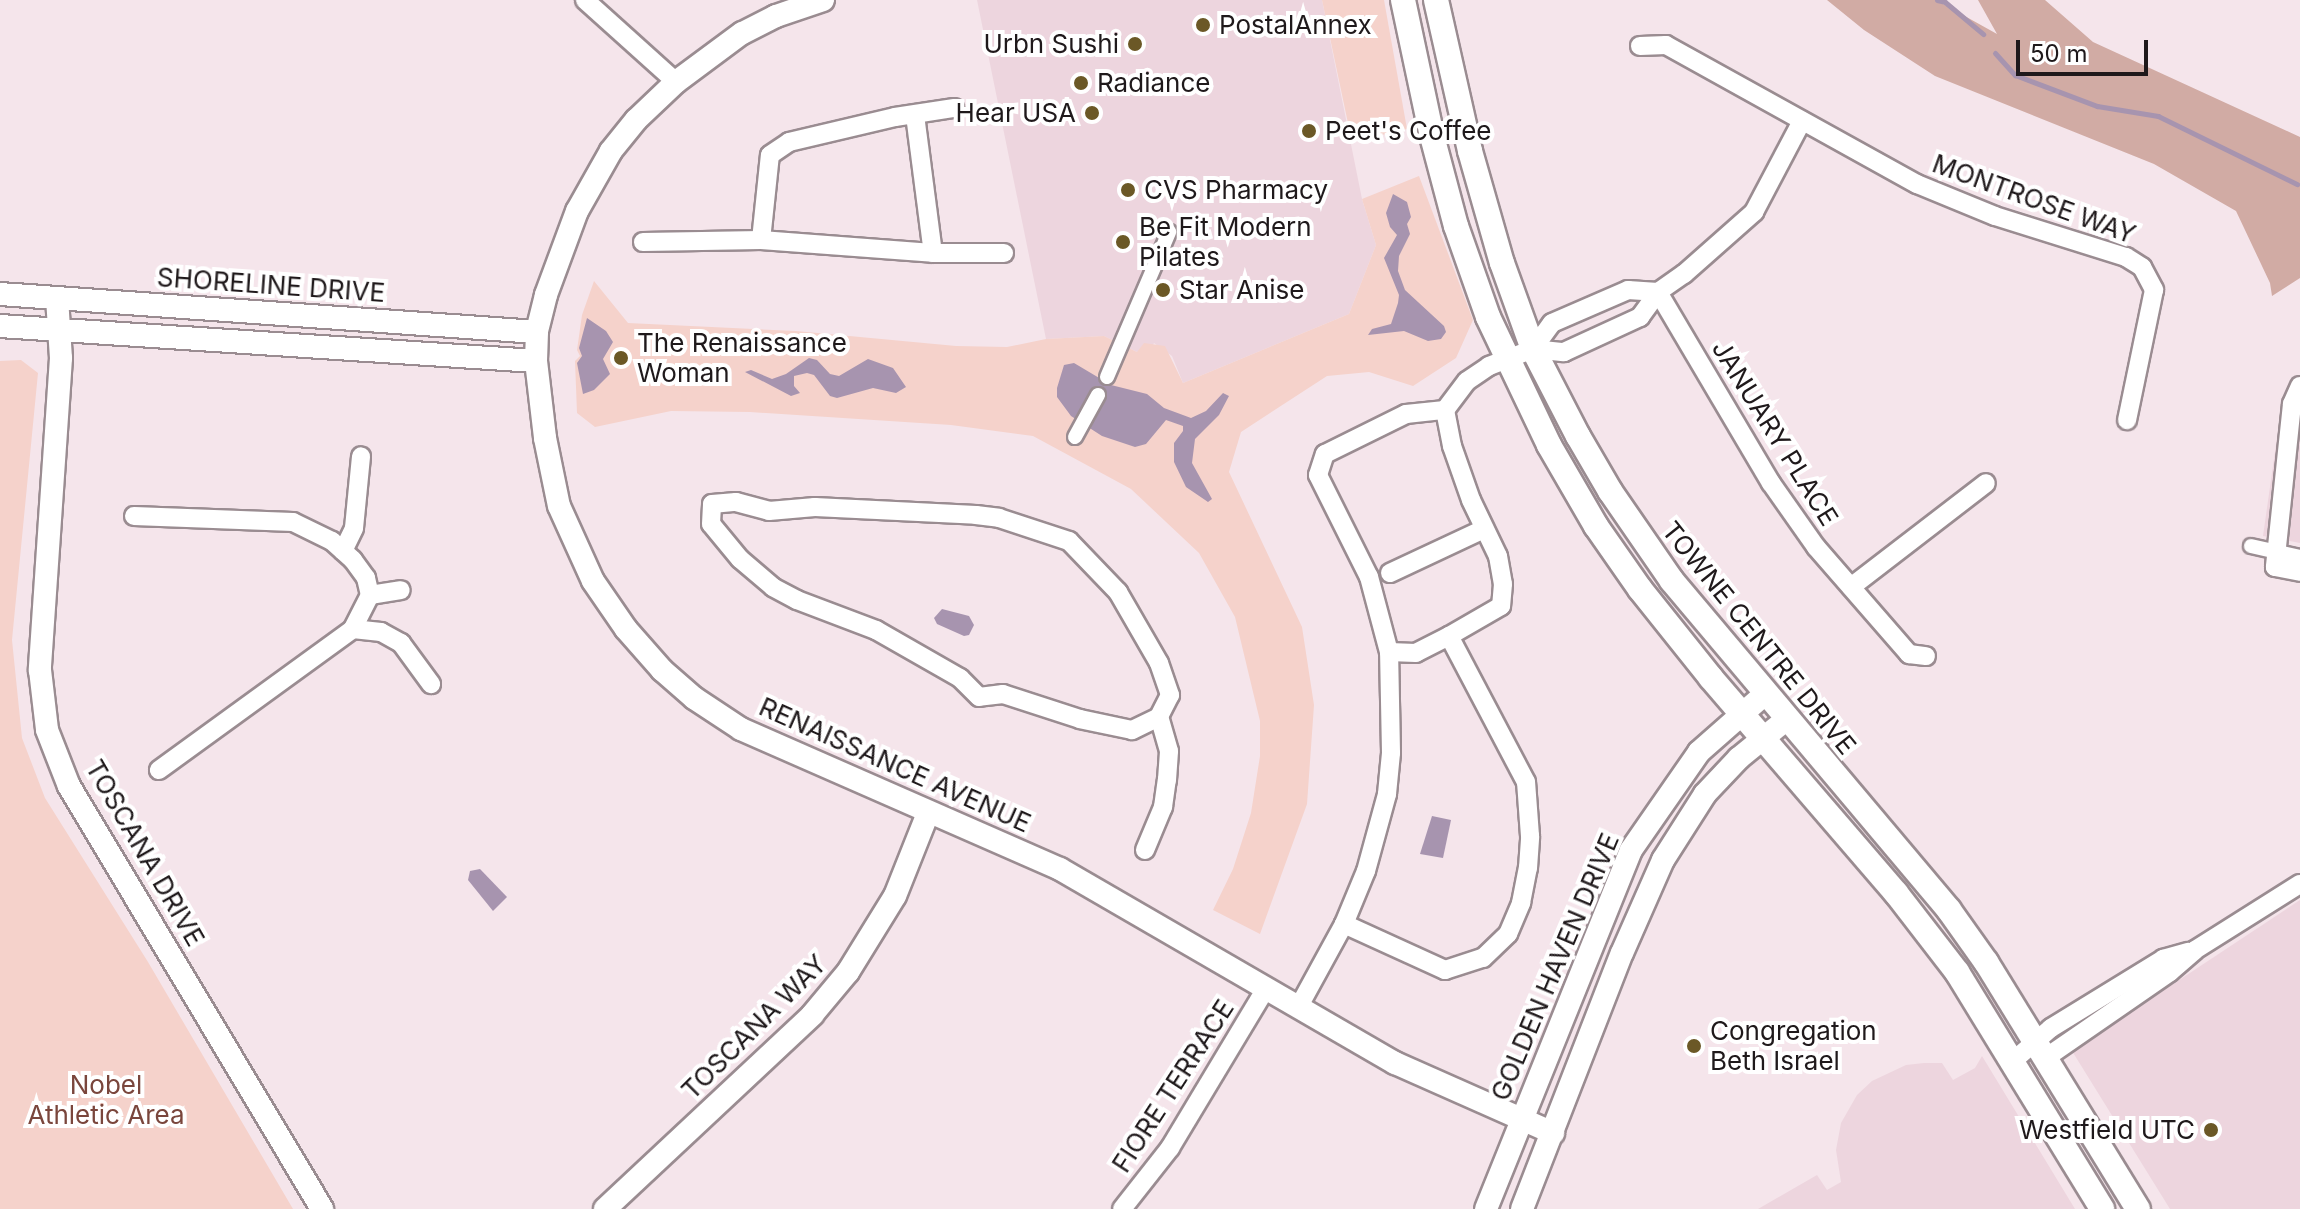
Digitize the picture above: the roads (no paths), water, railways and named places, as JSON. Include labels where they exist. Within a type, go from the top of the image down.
[{"type":"main road","points":[[1403,0],[1432,136],[1456,226],[1507,359],[1549,445],[1596,526],[1640,589],[1931,937],[2013,1061],[2102,1209]]},
{"type":"main road","name":"TOWNE CENTRE DRIVE","points":[[1436,0],[1470,151],[1502,263],[1533,349],[1578,436],[1642,540],[1711,630],[1949,910],[1986,962],[2138,1209]]},
{"type":"street","points":[[585,0],[676,82]]},
{"type":"street","name":"RENAISSANCE AVENUE","points":[[823,0],[776,16],[742,33],[676,82],[636,120],[594,176],[554,271],[537,332],[536,361],[545,438],[565,524],[593,581],[639,645],[694,698],[741,729],[1060,869],[1395,1063],[1553,1133]]},
{"type":"street","name":"MONTROSE WAY","points":[[1640,46],[1666,45],[1917,184],[1995,216],[2126,257],[2142,267],[2154,290],[2127,420]]},
{"type":"street","points":[[761,240],[765,152],[789,142],[954,108]]},
{"type":"street","points":[[915,115],[933,253]]},
{"type":"street","points":[[1298,1008],[1344,924],[1366,871],[1387,794],[1393,726],[1389,652],[1369,577],[1318,469],[1325,454],[1406,414],[1445,410],[1467,381],[1507,359],[1533,349],[1564,352],[1640,317],[1658,292],[1684,274],[1754,212],[1802,121]]},
{"type":"street","points":[[1107,377],[1169,232]]},
{"type":"street","points":[[643,242],[761,240],[933,253],[1004,253]]},
{"type":"street","points":[[1533,349],[1552,323],[1628,290],[1658,292]]},
{"type":"street","name":"JANUARY PLACE","points":[[1658,292],[1771,483],[1816,547],[1909,654],[1926,656]]},
{"type":"street","name":"SHORELINE DRIVE","points":[[0,294],[537,332]]},
{"type":"street","name":"TOSCANA DRIVE","points":[[57,298],[61,358],[40,670],[47,730],[69,786],[322,1209]]},
{"type":"street","points":[[0,326],[536,361]]},
{"type":"street","points":[[2300,386],[2292,404],[2275,567],[2300,572]]},
{"type":"street","points":[[1075,437],[1098,395]]},
{"type":"street","points":[[1389,652],[1416,653],[1501,606],[1503,584],[1498,556],[1484,529],[1452,446],[1445,410]]},
{"type":"street","points":[[343,551],[354,528],[361,456]]},
{"type":"street","points":[[1851,587],[1986,483]]},
{"type":"street","points":[[1145,850],[1163,807],[1169,751],[1159,717],[1170,695],[1146,637],[1118,592],[1069,541],[1011,521],[976,515],[815,507],[769,511],[736,502],[712,504],[711,524],[740,559],[773,587],[797,600],[876,630],[960,678],[979,697],[1003,694],[1080,719],[1132,730],[1159,717]]},
{"type":"street","points":[[134,516],[293,522],[332,541],[343,551],[366,578],[370,595],[353,629],[159,770]]},
{"type":"street","points":[[1390,573],[1484,529]]},
{"type":"street","points":[[2251,546],[2300,557]]},
{"type":"street","points":[[370,595],[401,590]]},
{"type":"street","points":[[353,629],[381,632],[401,643],[431,684]]},
{"type":"street","points":[[1344,924],[1445,970],[1483,958],[1508,934],[1521,903],[1530,836],[1526,782],[1449,636]]},
{"type":"street","name":"GOLDEN HAVEN DRIVE","points":[[1486,1209],[1631,850],[1699,752],[1766,693]]},
{"type":"street","points":[[1522,1209],[1622,953],[1663,860],[1705,794],[1788,718]]},
{"type":"street","name":"TOSCANA WAY","points":[[605,1209],[812,1015],[848,972],[895,896],[928,813]]},
{"type":"street","points":[[2013,1061],[2038,1051],[2170,972],[2195,950],[2300,884]]},
{"type":"street","name":"FIORE TERRACE","points":[[1122,1209],[1170,1148],[1265,990]]},
{"type":"waterway","points":[[1937,0],[1945,2],[1983,34]]},
{"type":"waterway","points":[[1995,53],[2015,75],[2097,106],[2158,116],[2297,184]]},
{"type":"place","name":"PostalAnnex","points":[[1203,25]]},
{"type":"place","name":"Urbn Sushi","points":[[1135,44]]},
{"type":"place","name":"Radiance","points":[[1081,83]]},
{"type":"place","name":"Hear USA","points":[[1092,113]]},
{"type":"place","name":"Peet's Coffee","points":[[1309,131]]},
{"type":"place","name":"CVS Pharmacy","points":[[1128,190]]},
{"type":"place","name":"Be Fit Modern Pilates","points":[[1123,242]]},
{"type":"place","name":"Star Anise","points":[[1163,290]]},
{"type":"place","name":"The Renaissance Woman","points":[[621,358]]},
{"type":"place","name":"Congregation Beth Israel","points":[[1694,1046]]},
{"type":"place","name":"Westfield UTC","points":[[2211,1130]]},
{"type":"park label","name":"Nobel Athletic Area","points":[[106,1100]]}]
